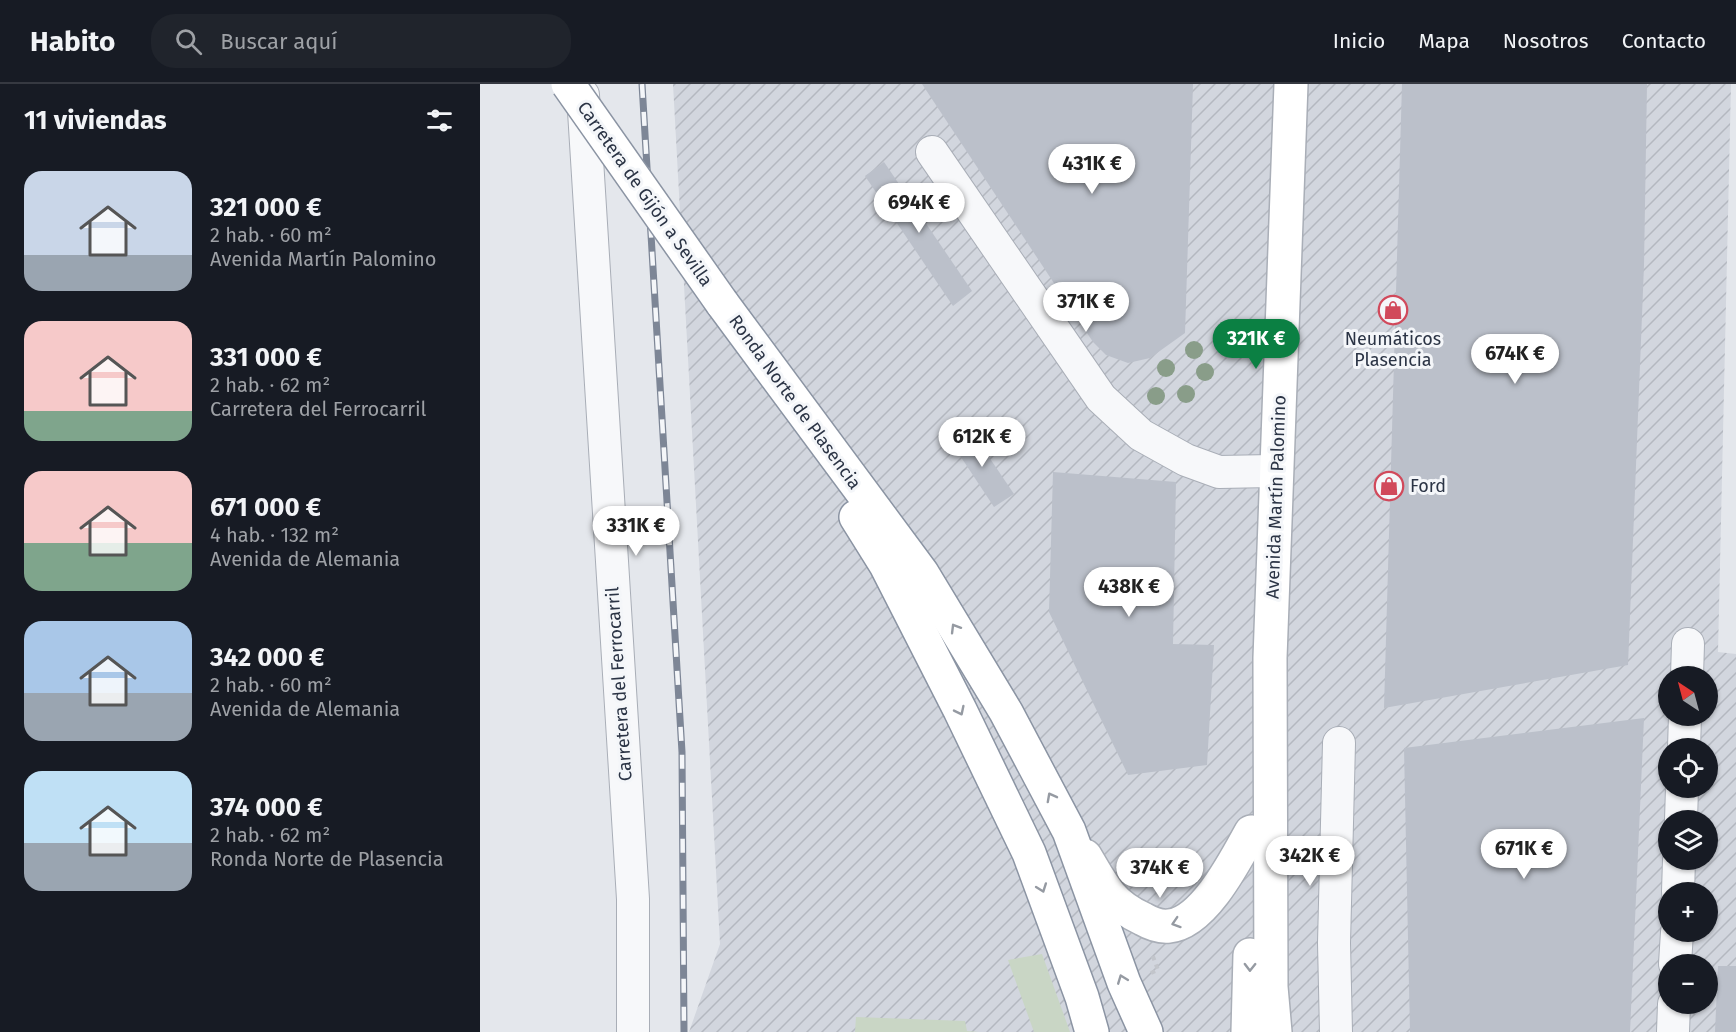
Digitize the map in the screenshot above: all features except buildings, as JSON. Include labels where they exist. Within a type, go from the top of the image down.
[{"type":"main road","name":"Carretera de Gijón a Sevilla","points":[[567,84],[722,303]]},
{"type":"main road","name":"Avenida Martín Palomino","points":[[1275,1032],[1271,987],[1270,658],[1291,84]]},
{"type":"main road","name":"Ronda Norte de Plasencia","points":[[722,303],[921,573],[1006,712],[1069,831],[1124,983],[1146,1032]]},
{"type":"main road","name":"Ronda Norte de Plasencia","points":[[722,303],[886,565],[960,710],[1029,853],[1082,997],[1092,1032]]},
{"type":"main road","name":"Avenida Martín Palomino","points":[[1248,1032],[1251,832],[1270,658]]},
{"type":"main road","points":[[1069,831],[1110,895],[1128,912],[1151,924],[1170,926],[1192,917],[1212,895],[1231,869],[1251,832]]},
{"type":"street","name":"Carretera del Ferrocarril","points":[[582,84],[633,899],[633,1032]]},
{"type":"street","points":[[932,152],[1101,398],[1141,435],[1185,460],[1219,472],[1277,471]]},
{"type":"street","points":[[1687,666],[1688,645]]},
{"type":"street","points":[[1336,1032],[1334,943],[1339,743]]},
{"type":"street","points":[[1673,1032],[1674,1014]]},
{"type":"shaded area","points":[[673,84],[1731,84],[1718,652],[1736,654],[1736,1032],[689,1032],[720,944]]},
{"type":"green space","points":[[1042,954],[1070,1032],[1034,1032],[1008,960]]},
{"type":"green space","points":[[856,1017],[965,1021],[967,1031],[979,1032],[855,1032]]},
{"type":"railway","points":[[642,84],[682,752],[684,1032]]},
{"type":"place","name":"Neumáticos Plasencia","points":[[1393,310]]},
{"type":"place","name":"Ford","points":[[1389,486]]}]
